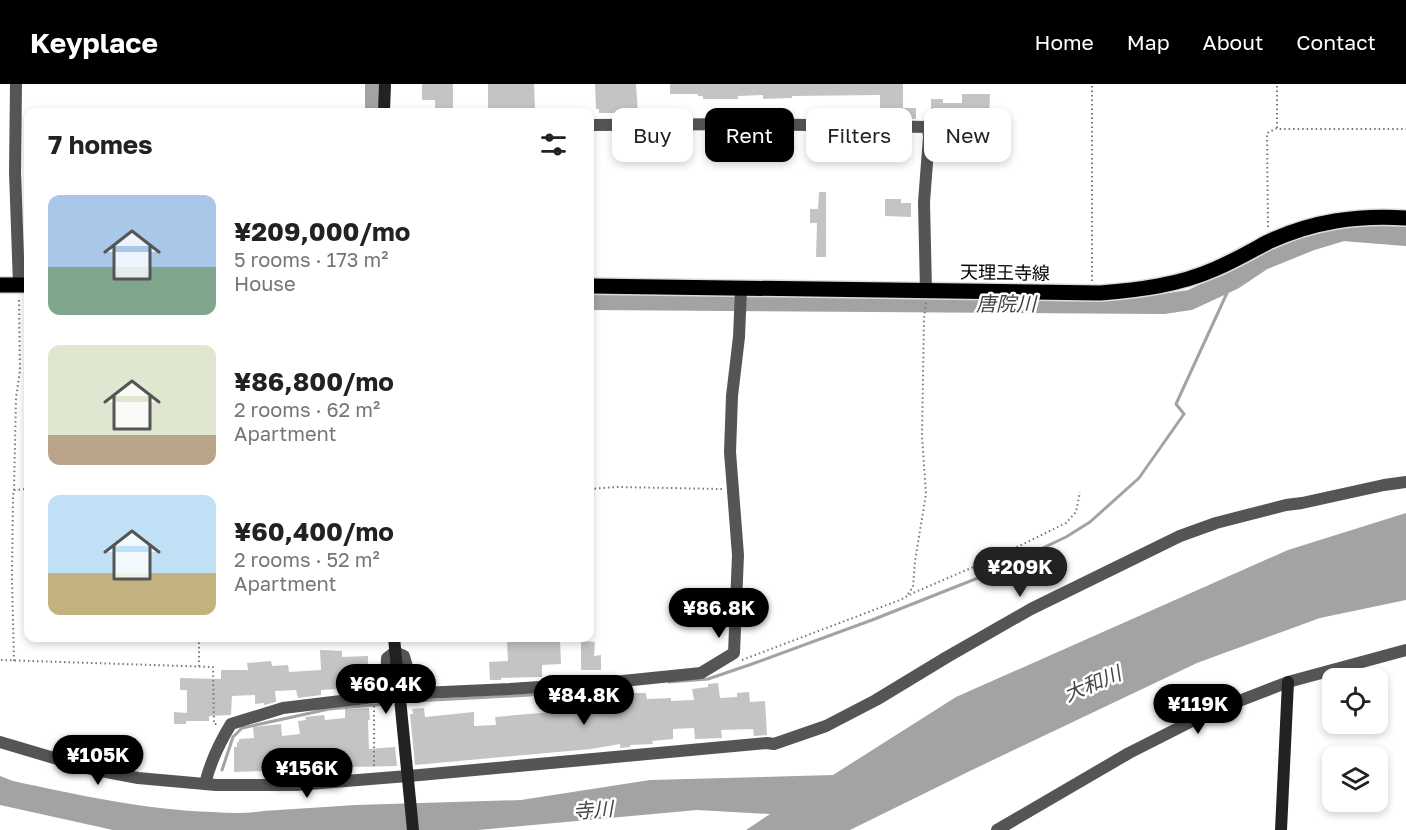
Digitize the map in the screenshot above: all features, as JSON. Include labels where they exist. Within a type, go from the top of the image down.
[{"type":"main road","name":"天理王寺線","points":[[594,286],[926,291],[1139,290],[1171,284],[1215,270],[1270,242],[1299,230],[1331,221],[1364,217],[1406,218]]},
{"type":"main road","points":[[0,285],[24,285]]},
{"type":"street","points":[[16,84],[15,172],[24,285]]},
{"type":"street","points":[[384,108],[385,84]]},
{"type":"street","points":[[594,125],[752,124],[928,127],[924,202],[926,291]]},
{"type":"street","points":[[395,652],[404,657],[413,688],[416,692],[422,693],[613,682],[701,673],[734,653],[738,555],[730,452],[741,289]]},
{"type":"street","points":[[0,742],[91,769],[138,778],[216,785],[296,785],[407,777],[774,744],[826,726],[876,700],[1031,609],[1180,537],[1216,523],[1286,505],[1406,482]]},
{"type":"street","points":[[394,642],[413,830]]},
{"type":"street","points":[[998,830],[1129,753],[1208,713],[1288,682],[1406,650]]},
{"type":"street","points":[[205,784],[221,741],[231,724],[283,708],[374,697],[381,694],[384,688],[387,658],[395,652]]},
{"type":"street","points":[[1281,830],[1288,682]]},
{"type":"path","points":[[1091,292],[1092,84]]},
{"type":"path","points":[[1277,84],[1277,128]]},
{"type":"path","points":[[1270,242],[1268,236],[1267,134],[1277,128],[1406,129]]},
{"type":"path","points":[[14,661],[13,496],[16,398],[20,370],[24,285]]},
{"type":"path","points":[[907,597],[913,587],[926,494],[922,436],[926,291]]},
{"type":"path","points":[[594,489],[734,488]]},
{"type":"path","points":[[14,490],[24,489]]},
{"type":"path","points":[[735,663],[900,600],[1066,523],[1077,512],[1080,492]]},
{"type":"path","points":[[199,642],[199,666]]},
{"type":"path","points":[[1,660],[213,667],[214,724],[228,729]]},
{"type":"path","points":[[374,697],[374,779]]},
{"type":"water","points":[[1406,513],[1406,600],[1320,618],[1197,663],[850,830],[746,830],[770,814],[697,810],[478,830],[113,830],[0,805],[0,776],[13,781],[137,805],[188,811],[238,813],[356,805],[521,800],[650,780],[833,775],[956,697],[1288,550]]},
{"type":"building","points":[[422,84],[453,84],[453,108],[435,108],[435,100],[422,100]]},
{"type":"building","points":[[488,84],[534,84],[535,108],[488,108]]},
{"type":"building","points":[[595,84],[636,84],[638,108],[612,108],[612,113],[599,113],[599,109],[596,109]]},
{"type":"building","points":[[670,84],[903,84],[903,108],[880,108],[880,95],[792,96],[792,98],[763,99],[763,95],[738,96],[738,99],[703,99],[703,96],[698,96],[698,94],[670,94]]},
{"type":"building","points":[[962,94],[990,94],[989,108],[931,108],[931,99],[943,99],[943,103],[962,103]]},
{"type":"building","points":[[912,108],[916,108],[916,119],[912,119]]},
{"type":"building","points":[[819,192],[826,192],[826,257],[816,257],[817,223],[810,223],[810,209],[818,209]]},
{"type":"building","points":[[885,199],[901,199],[901,203],[911,203],[911,217],[885,216]]},
{"type":"building","points":[[507,642],[560,642],[561,664],[542,665],[542,677],[490,680],[489,662],[508,661]]},
{"type":"building","points":[[581,642],[595,642],[594,656],[601,655],[601,670],[581,670]]},
{"type":"building","points":[[320,650],[342,651],[342,657],[368,656],[365,687],[321,690],[321,695],[298,698],[296,690],[275,691],[276,702],[264,705],[264,703],[255,704],[255,695],[232,696],[231,715],[209,716],[209,721],[186,721],[186,724],[174,724],[174,712],[187,713],[187,690],[180,690],[180,678],[221,679],[221,670],[248,670],[247,663],[271,661],[272,666],[288,665],[289,672],[321,670]]},
{"type":"building","points":[[718,683],[720,698],[737,697],[737,693],[749,692],[750,702],[765,701],[767,735],[754,736],[753,729],[721,730],[722,738],[695,739],[694,728],[673,729],[673,739],[652,741],[653,744],[620,748],[620,744],[591,749],[415,765],[410,714],[413,714],[412,709],[424,708],[425,717],[474,712],[474,726],[496,725],[495,717],[564,711],[563,703],[628,696],[628,693],[646,693],[647,699],[694,700],[692,689]]},
{"type":"building","points":[[369,708],[369,749],[395,747],[397,766],[352,767],[352,762],[328,763],[329,770],[315,771],[315,768],[263,774],[263,771],[234,772],[234,747],[237,747],[239,739],[254,738],[253,727],[281,724],[282,736],[300,734],[298,721],[306,720],[305,717],[324,715],[325,720],[345,718],[345,709]]},
{"type":"waterway","name":"唐院川","points":[[375,84],[375,108]]},
{"type":"waterway","name":"唐院川","points":[[594,300],[1163,304],[1190,300],[1233,280],[1263,260],[1310,241],[1343,231],[1406,236]]},
{"type":"waterway","points":[[669,682],[708,679],[872,620],[988,574],[1066,537],[1090,522],[1139,478],[1184,414],[1176,404],[1233,280]]},
{"type":"waterway","points":[[415,701],[570,691]]},
{"type":"waterway","points":[[222,770],[233,737],[242,728],[329,709],[385,704]]},
{"type":"water label","name":"大和川","points":[[1092,683]]},
{"type":"water label","name":"寺川","points":[[593,809]]}]
